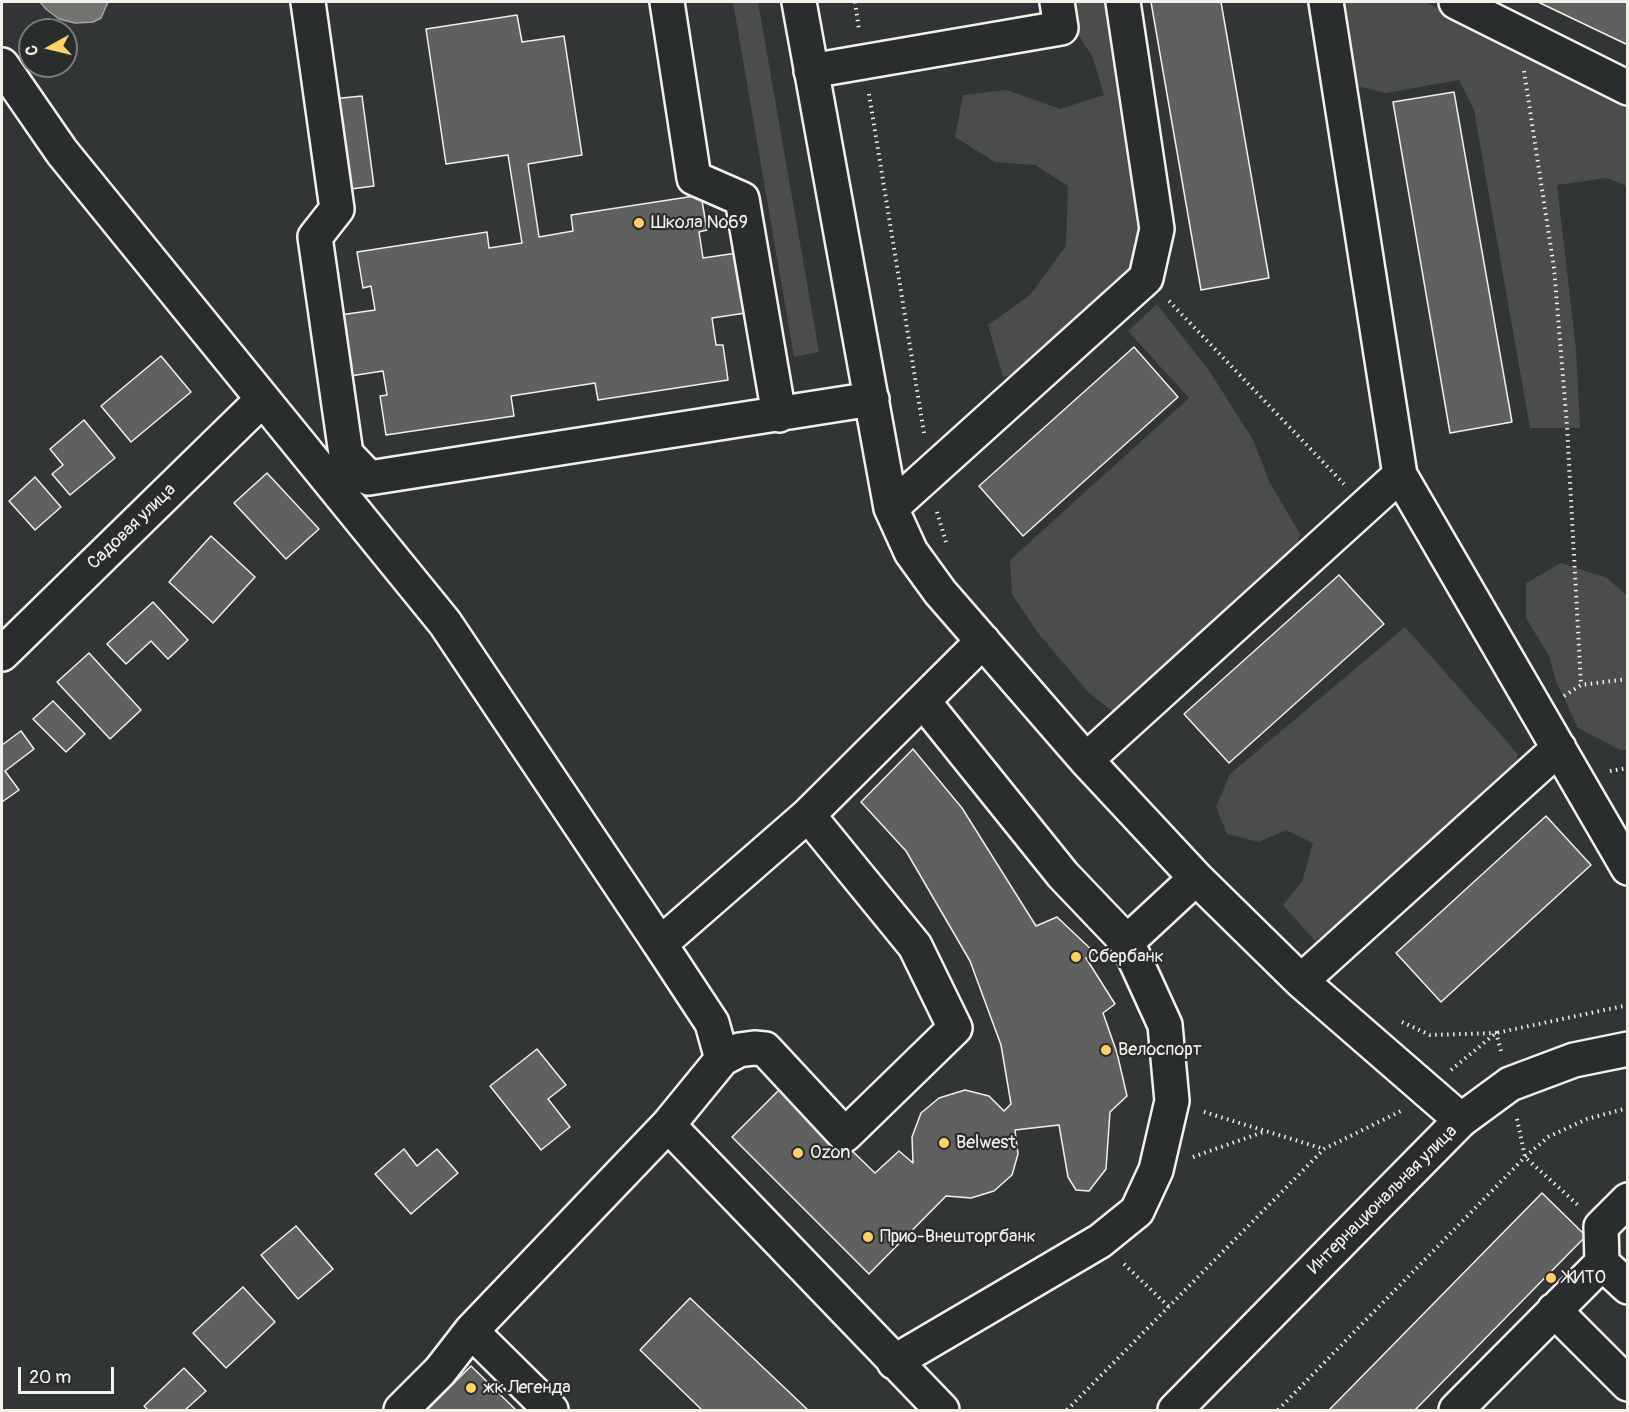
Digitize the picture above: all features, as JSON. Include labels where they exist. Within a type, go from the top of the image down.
[{"type":"street","points":[[308,2],[337,209],[315,237],[346,454],[369,478],[872,399]]},
{"type":"street","points":[[667,2],[694,178],[742,199],[779,415]]},
{"type":"street","points":[[799,2],[891,508],[911,552],[940,592],[1086,760],[1196,878],[1301,981],[1461,1120]]},
{"type":"street","points":[[811,71],[1061,28],[1057,2]]},
{"type":"street","points":[[891,508],[1146,278],[1157,229],[1123,2]]},
{"type":"street","points":[[1326,2],[1400,475],[1628,868]]},
{"type":"street","points":[[1456,2],[1628,88]]},
{"type":"street","points":[[2,65],[62,152],[445,623],[712,1023],[722,1059]]},
{"type":"street","name":"Садовая улица","points":[[2,654],[263,399]]},
{"type":"street","points":[[1086,760],[1400,475]]},
{"type":"street","points":[[660,944],[808,815],[983,641]]},
{"type":"street","points":[[894,1362],[1100,1241],[1137,1211],[1156,1170],[1172,1101],[1165,1025],[1127,942],[1063,875],[923,701]]},
{"type":"street","points":[[1301,981],[1559,748]]},
{"type":"street","points":[[401,1410],[440,1371],[471,1331],[668,1125],[722,1059],[739,1050],[765,1050],[845,1135],[955,1028],[915,946],[808,815]]},
{"type":"street","points":[[1127,942],[1196,878]]},
{"type":"street","name":"Интернациональная улица","points":[[1175,1410],[1461,1120],[1510,1084],[1574,1060],[1628,1049]]},
{"type":"street","points":[[668,1125],[942,1410]]},
{"type":"street","points":[[1628,1200],[1601,1227],[1602,1263],[1628,1287]]},
{"type":"street","points":[[1456,1410],[1602,1263]]},
{"type":"street","points":[[1554,1310],[1628,1384]]},
{"type":"street","points":[[471,1331],[551,1410]]},
{"type":"path","points":[[855,2],[934,505],[947,544]]},
{"type":"path","points":[[1518,34],[1554,268],[1567,426],[1581,686]]},
{"type":"path","points":[[1146,278],[1365,506]]},
{"type":"path","points":[[1538,712],[1581,686],[1628,679]]},
{"type":"path","points":[[1394,1019],[1430,1035],[1496,1033],[1628,1005]]},
{"type":"path","points":[[1067,1410],[1324,1149],[1393,1117],[1496,1033]]},
{"type":"path","points":[[1496,1033],[1510,1084],[1525,1157],[1601,1227]]},
{"type":"path","points":[[1172,1101],[1324,1149]]},
{"type":"path","points":[[1278,1410],[1525,1157],[1548,1137],[1587,1119],[1628,1108]]},
{"type":"path","points":[[1156,1170],[1266,1131]]},
{"type":"path","points":[[1100,1241],[1169,1307]]},
{"type":"shaded area","points":[[40,2],[108,2],[101,18],[93,22],[78,23],[78,18],[58,18]]},
{"type":"shaded area","points":[[733,2],[758,2],[819,352],[794,357]]},
{"type":"shaded area","points":[[1071,2],[1110,2],[1147,232],[1135,267],[1022,373],[1003,377],[988,325],[1030,295],[1066,246],[1068,186],[1035,165],[995,162],[955,137],[963,95],[1007,90],[1060,109],[1104,95],[1093,58],[1076,31]]},
{"type":"shaded area","points":[[1340,2],[1425,2],[1627,104],[1627,186],[1606,178],[1557,185],[1576,349],[1580,428],[1530,428],[1474,110],[1459,80],[1386,93],[1352,85]]},
{"type":"shaded area","points":[[1157,304],[1210,372],[1253,440],[1270,483],[1300,534],[1292,558],[1116,714],[1088,692],[1038,633],[1012,594],[1010,560],[1189,398],[1128,331]]},
{"type":"shaded area","points":[[1561,563],[1607,578],[1627,596],[1627,750],[1620,750],[1578,728],[1556,681],[1549,656],[1526,618],[1526,583]]},
{"type":"shaded area","points":[[1405,627],[1517,753],[1517,769],[1363,908],[1315,941],[1283,905],[1302,882],[1313,843],[1286,830],[1259,842],[1227,834],[1216,807],[1230,774]]},
{"type":"building","points":[[1151,2],[1221,2],[1269,278],[1201,290]]},
{"type":"building","points":[[1538,2],[1628,2],[1628,45]]},
{"type":"building","name":"Школа №69","points":[[517,15],[522,42],[564,36],[582,155],[528,164],[539,237],[573,231],[571,215],[701,195],[707,230],[699,232],[703,258],[737,253],[746,313],[712,318],[716,345],[723,345],[728,380],[598,400],[595,383],[511,396],[514,416],[386,435],[380,396],[387,395],[383,371],[350,376],[340,315],[375,310],[371,286],[363,288],[357,252],[487,232],[489,248],[522,243],[508,155],[446,164],[426,29]]},
{"type":"building","points":[[1454,92],[1512,422],[1450,433],[1393,102]]},
{"type":"building","points":[[362,96],[374,186],[343,190],[332,99]]},
{"type":"building","points":[[1134,347],[1178,397],[1023,536],[979,486]]},
{"type":"building","points":[[161,356],[191,392],[131,442],[101,406]]},
{"type":"building","points":[[84,420],[115,458],[70,495],[52,474],[63,465],[50,449]]},
{"type":"building","points":[[267,473],[319,529],[286,559],[234,503]]},
{"type":"building","points":[[35,477],[61,507],[35,530],[9,501]]},
{"type":"building","points":[[211,536],[255,577],[213,623],[169,582]]},
{"type":"building","points":[[1339,575],[1384,624],[1229,763],[1184,714]]},
{"type":"building","points":[[153,602],[188,640],[168,659],[151,641],[126,664],[107,644]]},
{"type":"building","points":[[89,653],[141,710],[110,739],[57,682]]},
{"type":"building","points":[[53,701],[85,734],[66,752],[33,719]]},
{"type":"building","points":[[21,731],[34,749],[5,771],[19,790],[2,802],[2,745]]},
{"type":"building","points":[[913,749],[962,808],[1036,926],[1057,917],[1095,953],[1086,958],[1115,1004],[1103,1013],[1117,1053],[1127,1096],[1110,1112],[1106,1169],[1089,1191],[1076,1190],[1068,1177],[1059,1125],[1015,1130],[1018,1154],[1012,1175],[994,1191],[971,1198],[946,1196],[869,1274],[732,1137],[784,1085],[875,1173],[899,1151],[913,1163],[912,1137],[921,1113],[939,1098],[965,1090],[989,1096],[1004,1111],[1011,1104],[1001,1045],[970,961],[906,851],[861,802]]},
{"type":"building","points":[[1546,816],[1591,865],[1441,1002],[1396,953]]},
{"type":"building","points":[[537,1049],[566,1085],[548,1099],[570,1127],[541,1150],[490,1086]]},
{"type":"building","points":[[404,1149],[417,1166],[437,1149],[458,1173],[411,1214],[375,1174]]},
{"type":"building","points":[[1542,1193],[1586,1236],[1415,1410],[1329,1410]]},
{"type":"building","points":[[296,1226],[333,1269],[298,1299],[261,1255]]},
{"type":"building","points":[[243,1287],[275,1322],[226,1368],[193,1333]]},
{"type":"building","points":[[690,1298],[808,1410],[702,1410],[640,1350]]},
{"type":"building","name":"жк Легенда","points":[[471,1366],[516,1410],[427,1410]]},
{"type":"building","points":[[184,1368],[206,1391],[185,1410],[148,1410],[144,1406]]},
{"type":"place","name":"Школа №69","points":[[639,223]]},
{"type":"place","name":"Сбербанк","points":[[1076,957]]},
{"type":"place","name":"Велоспорт","points":[[1106,1050]]},
{"type":"place","name":"Belwest","points":[[944,1143]]},
{"type":"place","name":"Ozon","points":[[798,1153]]},
{"type":"place","name":"Прио-Внешторгбанк","points":[[868,1237]]},
{"type":"place","name":"ЖИТО","points":[[1551,1278]]},
{"type":"place","name":"жк Легенда","points":[[471,1388]]}]
